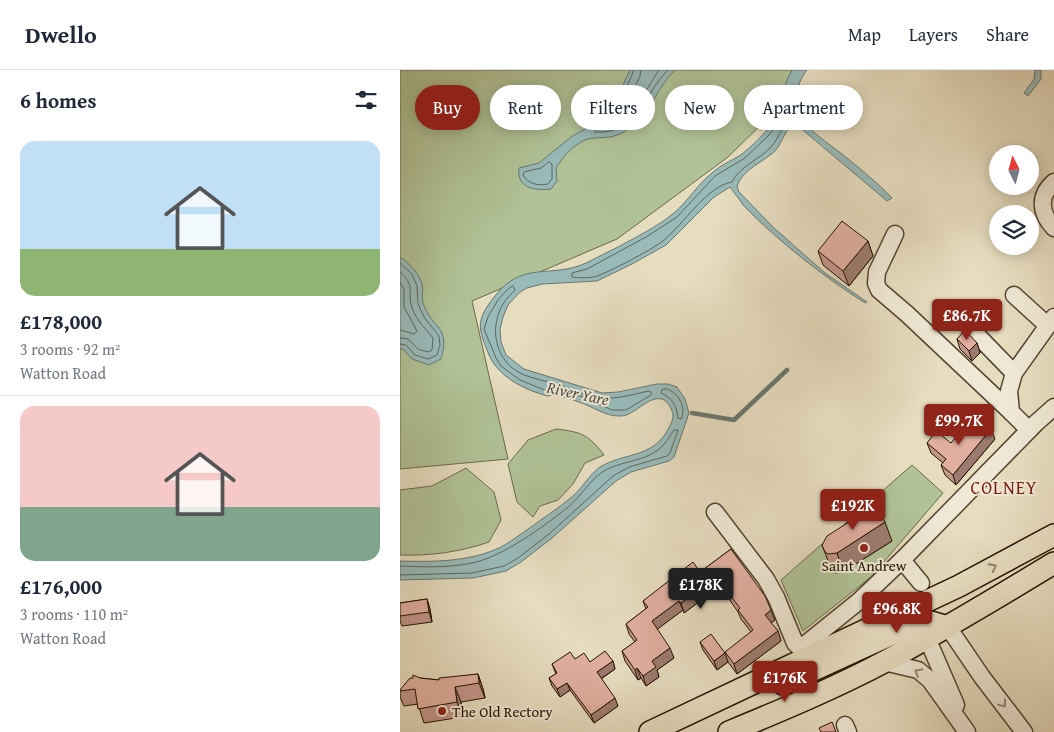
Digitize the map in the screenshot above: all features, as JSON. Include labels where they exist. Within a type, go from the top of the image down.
[{"type":"main road","points":[[650,732],[950,590],[1054,535]]},
{"type":"main road","points":[[729,732],[819,694],[884,662],[935,629],[1054,563]]},
{"type":"main road","points":[[935,629],[937,608],[950,590]]},
{"type":"main road","points":[[668,732],[759,695],[903,630],[935,629]]},
{"type":"street","points":[[1054,182],[1048,187],[1042,205],[1046,219],[1054,228]]},
{"type":"street","points":[[895,234],[877,272],[876,283],[879,290],[907,314],[1029,430]]},
{"type":"street","points":[[1011,412],[1009,391],[1014,373],[1051,321],[1014,294]]},
{"type":"street","points":[[977,334],[1014,373]]},
{"type":"street","points":[[715,512],[766,579],[776,597],[795,643],[799,646],[807,643],[859,601],[1054,407]]},
{"type":"street","points":[[902,560],[921,584]]},
{"type":"street","points":[[935,629],[967,732]]},
{"type":"street","points":[[935,629],[982,677],[1024,732]]},
{"type":"street","points":[[884,662],[918,670],[930,680],[967,732]]},
{"type":"green space","points":[[400,70],[792,70],[785,85],[744,85],[744,130],[756,130],[728,157],[617,239],[472,301],[508,459],[400,469]]},
{"type":"green space","points":[[556,429],[572,431],[583,435],[593,442],[604,455],[585,463],[573,484],[558,500],[540,506],[533,517],[517,502],[508,464],[528,440]]},
{"type":"green space","points":[[912,465],[943,493],[871,577],[803,631],[781,580]]},
{"type":"green space","points":[[466,468],[494,492],[501,520],[489,542],[445,553],[400,555],[400,490],[432,486]]},
{"type":"water","points":[[630,70],[675,70],[655,98],[655,85],[623,85]]},
{"type":"water","points":[[792,70],[807,70],[799,85],[785,85]]},
{"type":"water","points":[[1035,70],[1041,70],[1041,79],[1028,96],[1024,93],[1034,79]]},
{"type":"water","points":[[583,130],[627,130],[613,136],[586,140],[571,149],[556,168],[557,181],[551,189],[533,189],[520,180],[519,168],[539,163],[571,137]]},
{"type":"water","name":"River Yare","points":[[767,130],[788,130],[775,151],[748,171],[740,180],[737,186],[739,192],[773,227],[825,273],[867,302],[865,303],[833,282],[802,258],[744,206],[730,187],[714,197],[666,245],[632,264],[597,281],[542,284],[520,292],[508,305],[500,329],[501,342],[506,355],[524,369],[602,393],[618,392],[657,384],[668,384],[677,387],[685,399],[689,413],[674,457],[669,461],[631,472],[616,481],[552,538],[506,571],[473,578],[400,580],[400,561],[463,559],[487,553],[502,546],[567,501],[600,467],[644,451],[660,441],[672,422],[673,415],[672,410],[662,399],[651,400],[626,415],[615,416],[566,398],[554,395],[548,396],[520,385],[512,381],[493,363],[482,338],[481,319],[495,296],[516,278],[538,272],[573,268],[618,247],[661,223],[684,203],[707,177],[745,152]]},
{"type":"water","points":[[812,130],[868,175],[892,198],[887,201],[804,131]]},
{"type":"water","points":[[400,257],[419,276],[423,286],[423,303],[442,333],[444,340],[441,359],[429,365],[412,359],[403,349],[400,349]]},
{"type":"building","points":[[842,221],[868,241],[843,271],[818,251]]},
{"type":"building","points":[[965,330],[977,343],[969,351],[957,339]]},
{"type":"building","points":[[979,418],[991,429],[953,475],[941,465],[946,459],[927,443],[936,431],[951,443],[961,431],[965,434]]},
{"type":"building","points":[[874,506],[885,522],[837,553],[828,554],[825,552],[822,545],[827,536]]},
{"type":"building","points":[[731,549],[765,596],[771,610],[765,615],[778,631],[734,664],[725,652],[753,630],[738,610],[740,608],[716,577],[681,603],[679,601],[652,621],[670,648],[652,661],[656,667],[643,676],[637,668],[635,670],[622,651],[637,640],[626,624],[648,607],[643,601],[693,562],[700,572]]},
{"type":"building","points":[[427,599],[429,612],[400,616],[400,603]]},
{"type":"building","points":[[711,634],[725,653],[714,661],[700,642]]},
{"type":"building","points":[[605,651],[613,661],[597,672],[615,698],[591,715],[567,683],[557,689],[549,678],[557,673],[552,664],[570,652],[575,659],[584,653],[590,662]]},
{"type":"building","points":[[478,674],[479,683],[455,687],[457,702],[418,709],[415,689],[400,691],[410,678],[413,678],[413,675],[420,678],[439,680],[439,678]]},
{"type":"building","points":[[832,722],[836,732],[821,732],[819,728]]},
{"type":"waterway","points":[[692,413],[734,420],[787,370]]},
{"type":"place","name":"Saint Andrew","points":[[864,548]]},
{"type":"place","name":"The Old Rectory","points":[[442,711]]},
{"type":"district","name":"COLNEY","points":[[1004,487]]}]
